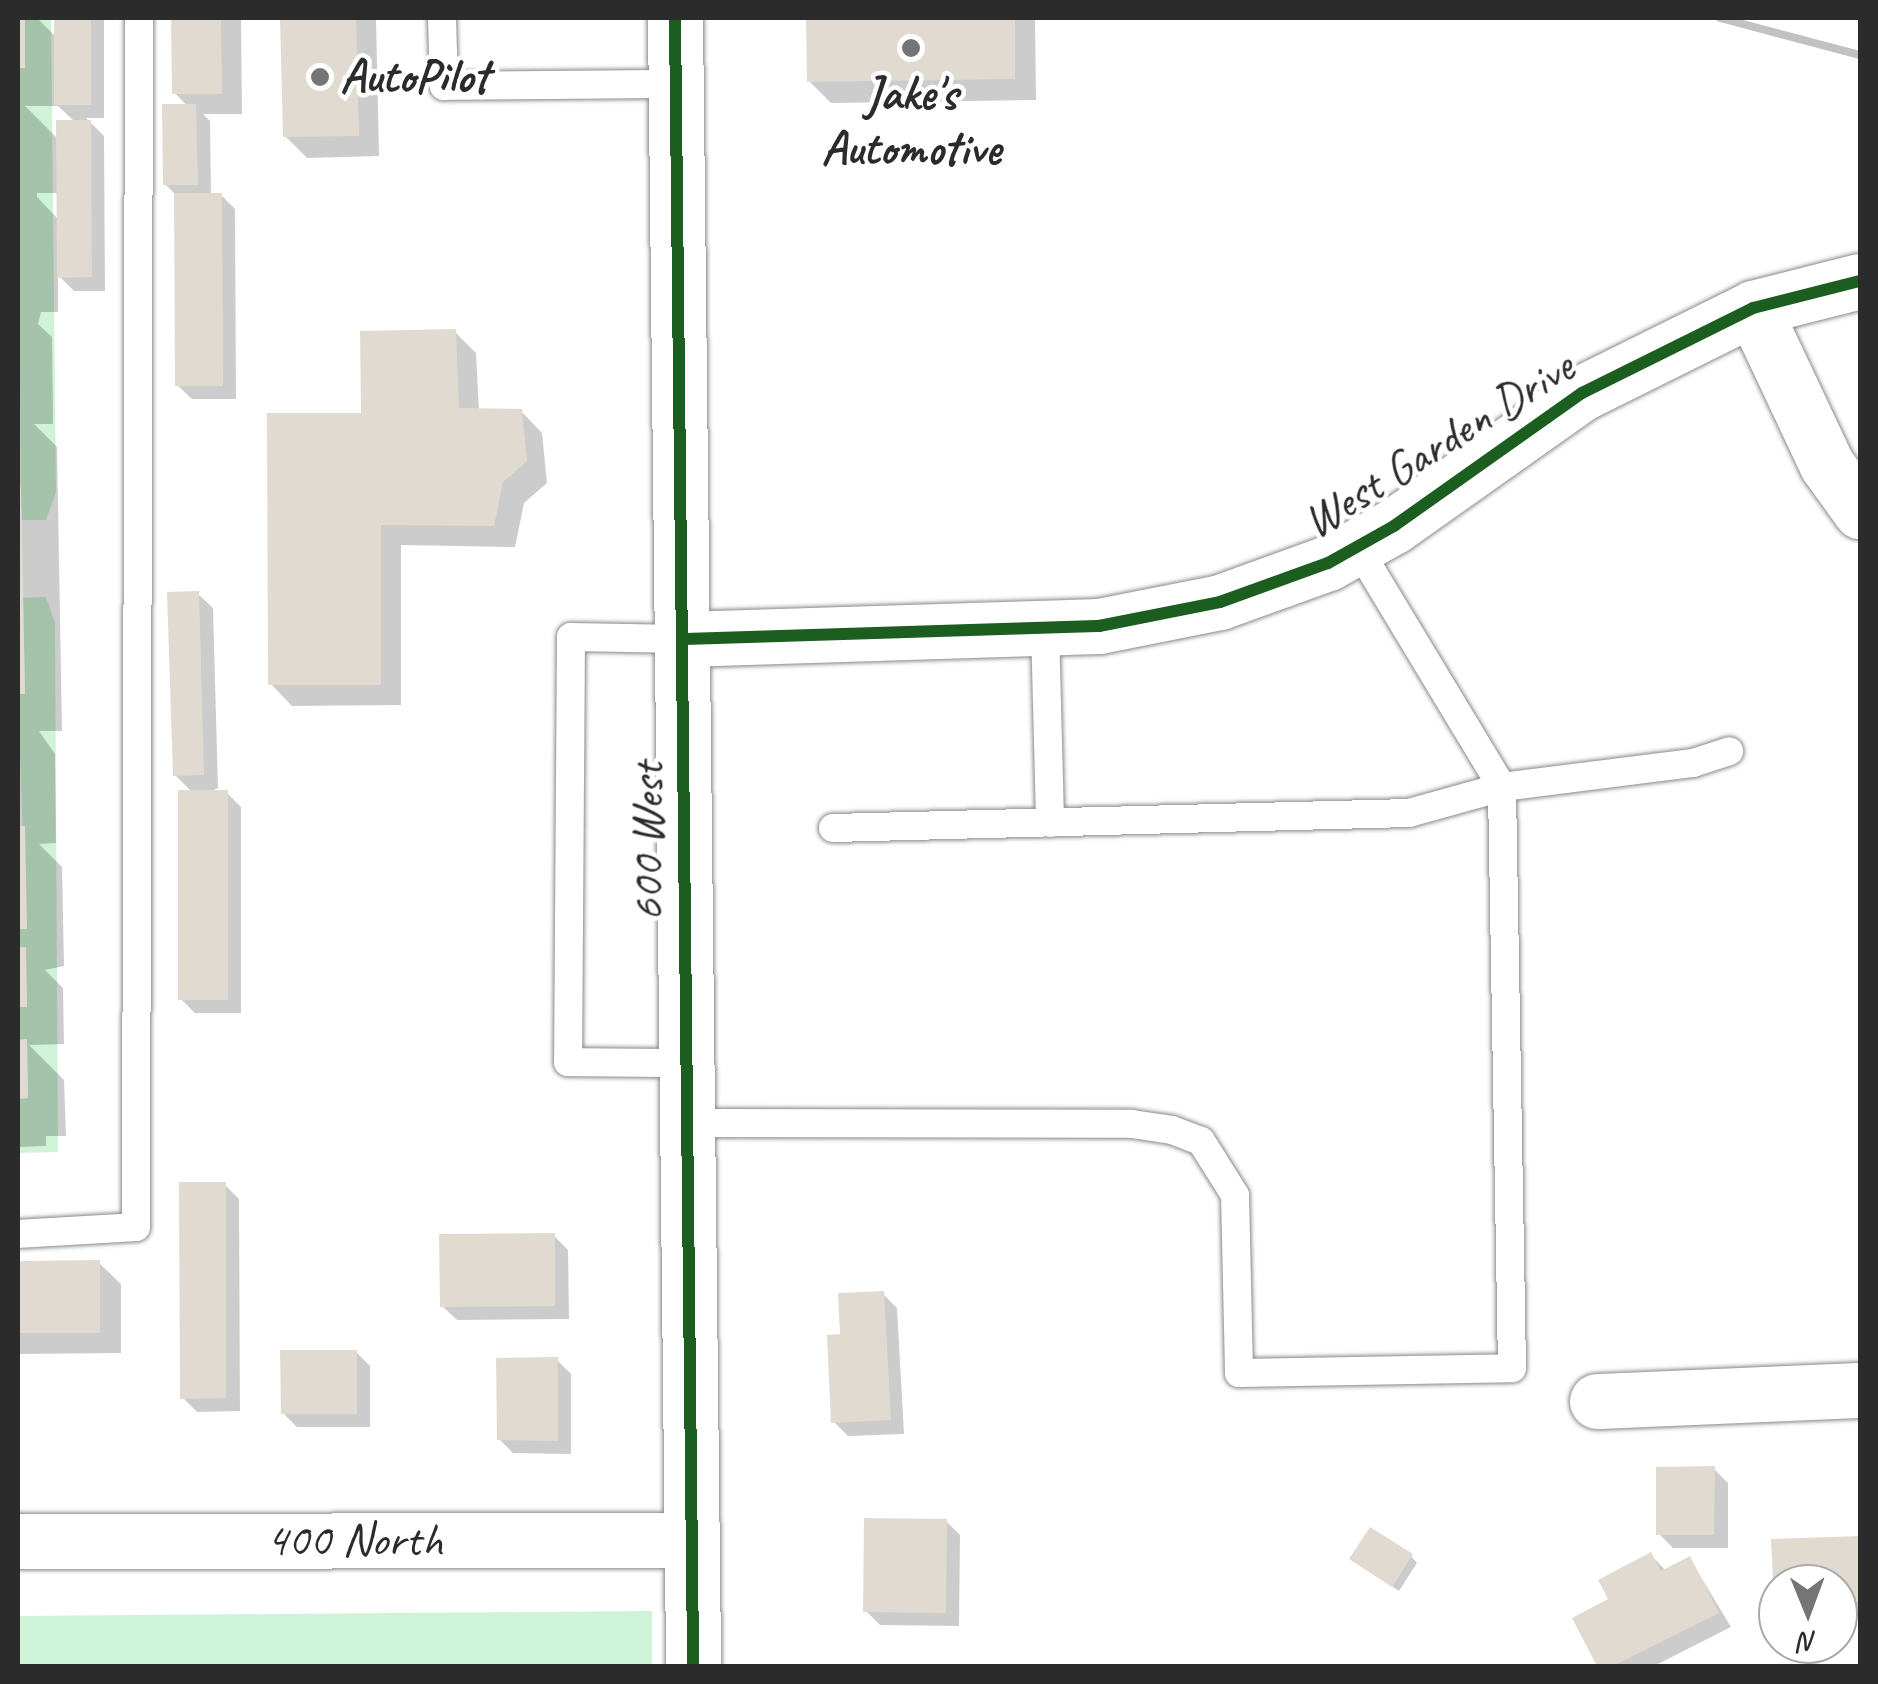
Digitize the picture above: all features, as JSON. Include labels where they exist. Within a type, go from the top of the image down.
[{"type":"street","name":"600 West","points":[[676,18],[693,1666]]},
{"type":"street","name":"West Garden Drive","points":[[684,638],[1098,626],[1220,602],[1357,547],[1582,394],[1753,308],[1860,282]]},
{"type":"street","points":[[1753,308],[1828,465],[1860,511]]},
{"type":"street","points":[[1596,1401],[1860,1390]]},
{"type":"street","name":"400 North","points":[[18,1541],[690,1540]]},
{"type":"lane","points":[[18,1234],[136,1228],[139,18]]},
{"type":"lane","points":[[442,18],[444,86],[676,84]]},
{"type":"lane","points":[[686,1123],[1132,1124],[1172,1130],[1202,1141],[1234,1194],[1239,1373],[1512,1368],[1502,787],[1357,547]]},
{"type":"lane","points":[[1046,628],[1050,823]]},
{"type":"lane","points":[[684,638],[571,637],[568,1062],[685,1063]]},
{"type":"lane","points":[[833,828],[1409,813],[1502,787],[1693,763],[1728,751]]},
{"type":"green space","points":[[25,18],[51,18],[56,492],[46,520],[22,520],[21,505],[18,68],[25,68]]},
{"type":"green space","points":[[46,597],[55,623],[58,1152],[18,1153],[18,1099],[28,1098],[27,1040],[18,1040],[18,1007],[27,1006],[25,947],[18,947],[18,929],[26,929],[18,694],[25,693],[23,598]]},
{"type":"green space","points":[[652,1611],[652,1666],[18,1666],[18,1616]]},
{"type":"building","points":[[18,18],[25,18],[25,68],[18,68]]},
{"type":"building","points":[[54,18],[91,18],[91,105],[54,105]]},
{"type":"building","points":[[171,18],[221,18],[222,94],[172,94]]},
{"type":"building","name":"AutoPilot","points":[[280,18],[356,18],[359,136],[283,137]]},
{"type":"building","name":"Jake's Automotive","points":[[806,18],[1015,18],[1015,79],[807,82]]},
{"type":"building","points":[[162,104],[196,104],[198,185],[163,185]]},
{"type":"building","points":[[56,120],[91,120],[92,277],[57,278]]},
{"type":"building","points":[[174,193],[222,193],[223,386],[175,386]]},
{"type":"building","points":[[456,329],[459,408],[522,409],[527,461],[503,482],[494,526],[381,525],[381,685],[268,685],[267,413],[361,413],[360,331]]},
{"type":"building","points":[[21,487],[25,694],[18,694]]},
{"type":"building","points":[[199,591],[204,775],[173,776],[167,592]]},
{"type":"building","points":[[178,790],[228,790],[228,1000],[178,1000]]},
{"type":"building","points":[[18,826],[25,826],[27,929],[18,929]]},
{"type":"building","points":[[26,947],[27,1007],[18,1007],[18,948]]},
{"type":"building","points":[[27,1039],[28,1098],[18,1099],[18,1040]]},
{"type":"building","points":[[179,1182],[226,1182],[226,1398],[180,1399]]},
{"type":"building","points":[[555,1233],[555,1306],[440,1307],[439,1234]]},
{"type":"building","points":[[100,1260],[100,1333],[18,1333],[18,1261]]},
{"type":"building","points":[[884,1291],[891,1420],[831,1423],[827,1335],[840,1334],[838,1293]]},
{"type":"building","points":[[280,1350],[357,1350],[357,1414],[281,1414]]},
{"type":"building","points":[[558,1357],[558,1441],[497,1440],[496,1358]]},
{"type":"building","points":[[1715,1466],[1714,1535],[1656,1535],[1656,1467]]},
{"type":"building","points":[[864,1518],[947,1519],[946,1613],[863,1612]]},
{"type":"building","points":[[1370,1527],[1413,1554],[1392,1587],[1349,1559]]},
{"type":"building","points":[[1860,1536],[1860,1602],[1858,1564],[1772,1564],[1771,1539]]},
{"type":"building","points":[[1651,1552],[1661,1571],[1690,1556],[1719,1613],[1613,1666],[1597,1666],[1572,1618],[1608,1599],[1598,1580]]},
{"type":"railway","points":[[1720,18],[1860,55]]},
{"type":"cycle path","points":[[675,18],[693,1666]]},
{"type":"cycle path","points":[[683,639],[1099,626],[1220,602],[1328,563],[1394,526],[1582,393],[1753,308],[1860,281]]},
{"type":"place","name":"Jake's Automotive","points":[[911,48]]},
{"type":"place","name":"AutoPilot","points":[[320,77]]}]
